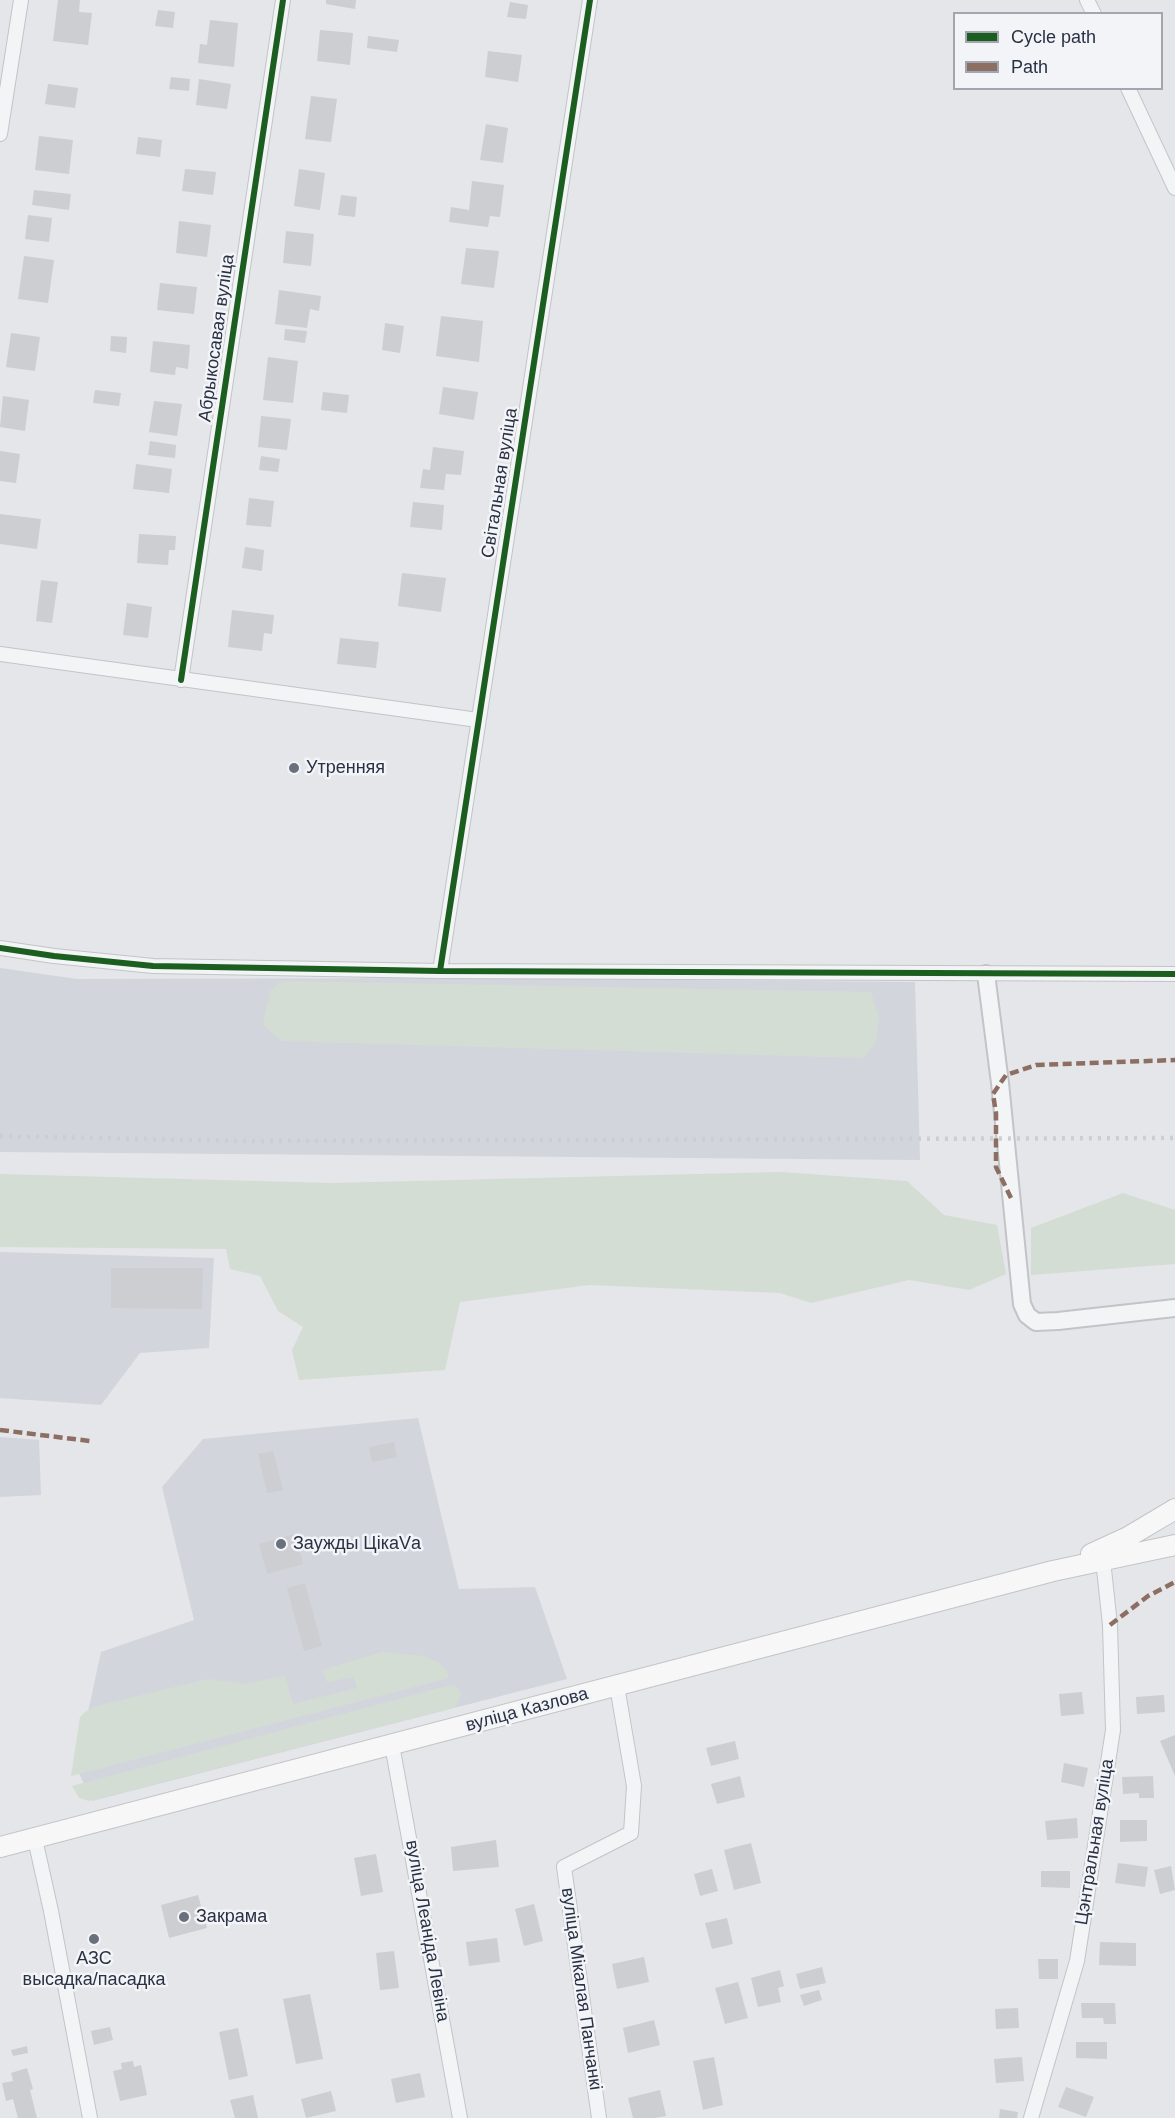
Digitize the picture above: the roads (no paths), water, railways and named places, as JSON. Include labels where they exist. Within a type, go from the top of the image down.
[{"type":"main road","points":[[1053,1571],[1128,1538],[1175,1509]]},
{"type":"main road","points":[[1053,1571],[1175,1545]]},
{"type":"main road","name":"вуліца Казлова","points":[[0,1847],[1053,1571]]},
{"type":"street","points":[[0,134],[21,0]]},
{"type":"street","name":"Абрыкосавая вуліца","points":[[181,681],[283,0]]},
{"type":"street","name":"Світальная вуліца","points":[[440,971],[590,0]]},
{"type":"street","points":[[1129,90],[1175,188]]},
{"type":"street","points":[[0,654],[181,681],[478,720]]},
{"type":"street","points":[[0,948],[153,966],[440,971],[1175,974]]},
{"type":"street","points":[[986,974],[1023,1304],[1027,1315],[1036,1322],[1058,1321],[1175,1308]]},
{"type":"street","name":"Цэнтральная вуліца","points":[[1031,2118],[1077,1961],[1113,1730],[1110,1625],[1102,1560]]},
{"type":"street","name":"вуліца Мікалая Панчанкі","points":[[599,2118],[564,1867],[630,1833],[634,1786],[617,1686]]},
{"type":"street","name":"вуліца Леаніда Левіна","points":[[392,1745],[460,2118]]},
{"type":"street","points":[[35,1839],[90,2118]]},
{"type":"railway","points":[[0,1136],[238,1141],[1175,1138]]},
{"type":"place","name":"Утренняя","points":[[294,768]]},
{"type":"place","name":"Заужды ЦікаVа","points":[[281,1544]]},
{"type":"place","name":"Закрама","points":[[184,1917]]},
{"type":"place","name":"АЗС высадка/пасадка","points":[[94,1939]]}]
